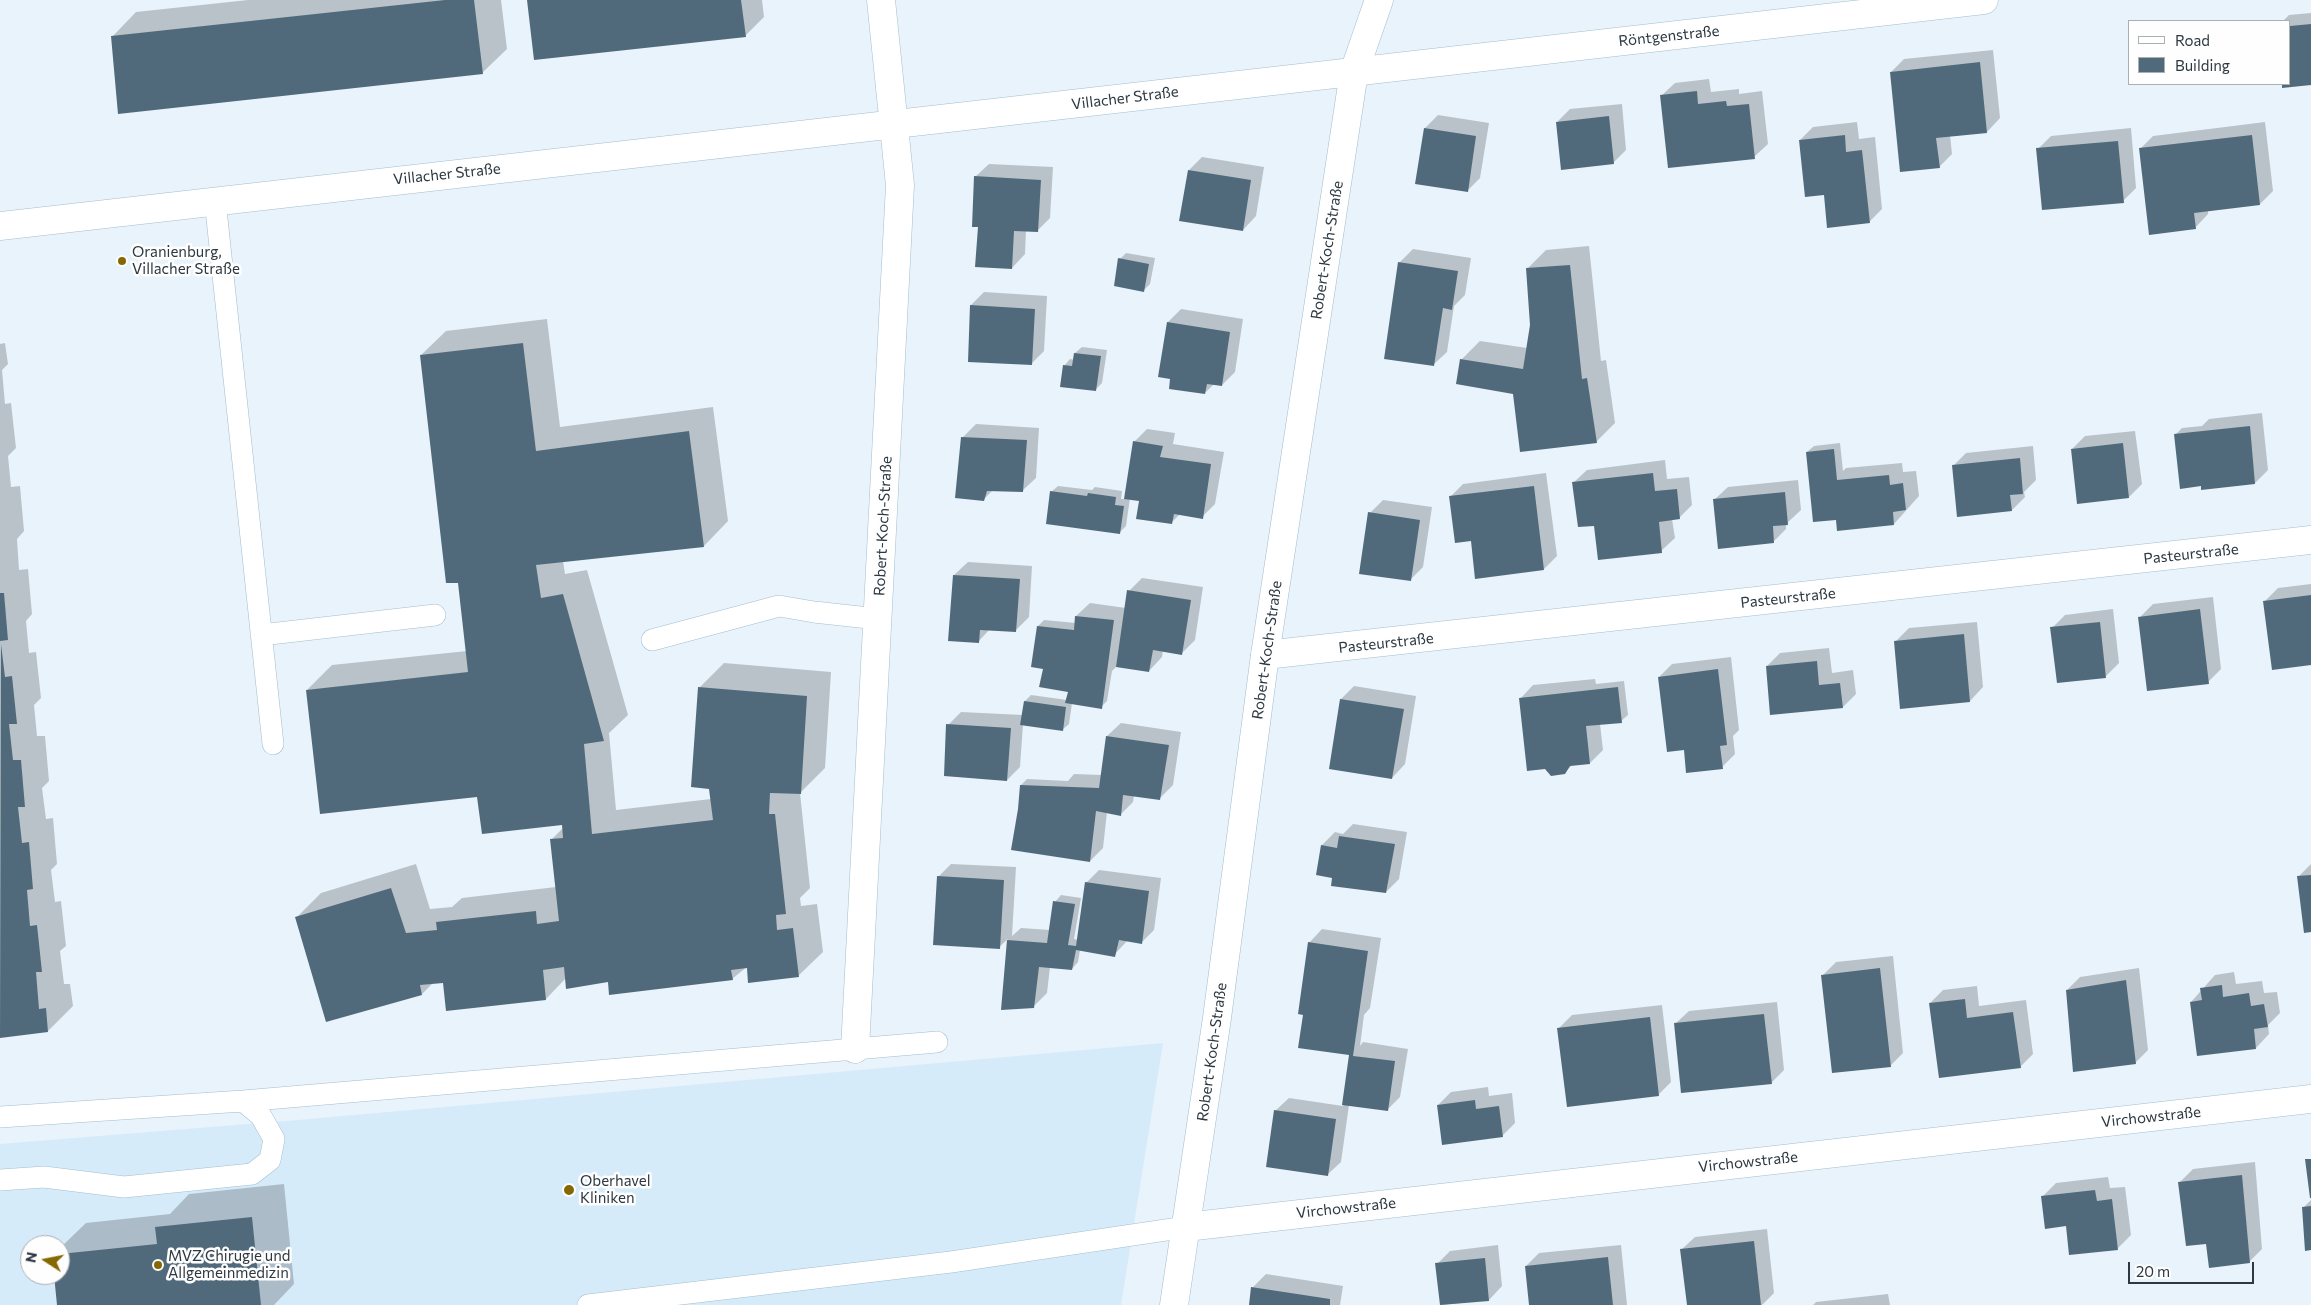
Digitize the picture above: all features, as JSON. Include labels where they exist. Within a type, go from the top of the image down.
[{"type":"street","points":[[881,0],[895,124]]},
{"type":"street","name":"Robert-Koch-Straße","points":[[1174,1305],[1217,1018],[1266,655],[1354,72],[1379,0]]},
{"type":"street","name":"Röntgenstraße","points":[[1354,72],[1984,0]]},
{"type":"street","name":"Villacher Straße","points":[[0,226],[215,200],[1354,72]]},
{"type":"street","name":"Robert-Koch-Straße","points":[[855,1049],[900,185],[895,124]]},
{"type":"street","name":"Pasteurstraße","points":[[1266,655],[2311,540]]},
{"type":"street","name":"Virchowstraße","points":[[1186,1227],[2311,1099]]},
{"type":"lane","points":[[215,200],[273,744]]},
{"type":"lane","points":[[652,640],[779,606],[878,619]]},
{"type":"lane","points":[[262,634],[435,615]]},
{"type":"lane","points":[[0,1117],[243,1101],[938,1042]]},
{"type":"lane","points":[[0,1180],[44,1177],[124,1187],[252,1174],[270,1160],[274,1139],[261,1116],[243,1101]]},
{"type":"lane","points":[[588,1305],[951,1262],[1186,1227]]},
{"type":"shaded area","name":"Oberhavel Kliniken","points":[[1163,1043],[1121,1305],[0,1305],[0,1144],[298,1120]]},
{"type":"building","points":[[445,0],[474,0],[483,74],[118,114],[111,36]]},
{"type":"building","points":[[527,0],[741,0],[746,37],[534,60]]},
{"type":"building","points":[[2311,24],[2311,85],[2282,88],[2282,85],[2291,85],[2291,26]]},
{"type":"building","points":[[1980,62],[1987,133],[1936,138],[1940,168],[1900,172],[1890,72]]},
{"type":"building","points":[[1697,91],[1698,104],[1726,101],[1727,106],[1749,104],[1755,159],[1668,168],[1660,95]]},
{"type":"building","points":[[1609,116],[1614,164],[1561,170],[1556,122]]},
{"type":"building","points":[[1424,128],[1476,136],[1468,192],[1415,184]]},
{"type":"building","points":[[1845,135],[1846,152],[1862,150],[1870,223],[1827,228],[1824,195],[1805,197],[1799,140]]},
{"type":"building","points":[[2252,135],[2260,205],[2194,213],[2196,229],[2149,235],[2139,148]]},
{"type":"building","points":[[2118,141],[2124,203],[2042,210],[2036,148]]},
{"type":"building","points":[[1188,170],[1251,180],[1243,231],[1179,221]]},
{"type":"building","points":[[974,176],[1041,180],[1038,232],[1014,231],[1012,269],[975,267],[978,227],[972,227]]},
{"type":"building","points":[[1118,258],[1149,264],[1144,292],[1114,286]]},
{"type":"building","points":[[1398,262],[1458,271],[1452,310],[1443,308],[1434,366],[1384,359]]},
{"type":"building","points":[[1570,265],[1582,379],[1587,378],[1597,443],[1520,452],[1513,394],[1456,384],[1460,359],[1523,369],[1530,325],[1526,268]]},
{"type":"building","points":[[970,305],[1035,309],[1032,365],[968,362]]},
{"type":"building","points":[[1167,322],[1230,332],[1222,386],[1207,384],[1205,394],[1169,389],[1170,379],[1158,377]]},
{"type":"building","points":[[523,343],[536,451],[689,431],[704,547],[536,565],[541,598],[563,594],[604,741],[584,744],[592,834],[713,820],[709,789],[691,787],[698,687],[807,696],[801,794],[770,793],[769,814],[775,814],[786,914],[776,915],[777,930],[793,928],[799,977],[748,983],[747,968],[731,970],[733,980],[609,995],[608,982],[566,989],[564,967],[543,970],[546,1000],[446,1011],[443,983],[420,985],[422,995],[326,1022],[295,917],[391,888],[406,933],[437,930],[436,922],[536,911],[537,924],[559,921],[550,839],[563,838],[562,825],[482,834],[477,797],[320,814],[306,690],[468,672],[458,583],[446,583],[420,355]]},
{"type":"building","points":[[1074,353],[1101,356],[1096,391],[1060,387],[1063,365],[1072,366]]},
{"type":"building","points":[[2250,426],[2255,484],[2201,490],[2201,486],[2180,489],[2174,434]]},
{"type":"building","points":[[961,437],[1027,440],[1023,492],[987,491],[984,501],[955,498]]},
{"type":"building","points":[[1133,441],[1163,446],[1160,457],[1211,464],[1203,519],[1174,514],[1172,524],[1136,519],[1139,501],[1124,499]]},
{"type":"building","points":[[2123,443],[2129,498],[2077,504],[2071,449]]},
{"type":"building","points":[[1834,449],[1837,480],[1889,475],[1890,485],[1903,483],[1906,510],[1893,512],[1894,525],[1837,531],[1836,520],[1813,522],[1806,452]]},
{"type":"building","points":[[2020,458],[2023,494],[2010,495],[2012,511],[1957,517],[1952,465]]},
{"type":"building","points":[[1653,473],[1655,491],[1677,489],[1680,519],[1659,522],[1662,553],[1598,560],[1594,526],[1578,527],[1572,482]]},
{"type":"building","points":[[1534,486],[1544,570],[1475,579],[1471,541],[1455,543],[1449,496]]},
{"type":"building","points":[[1050,491],[1087,496],[1088,493],[1116,497],[1115,505],[1124,506],[1120,534],[1046,524]]},
{"type":"building","points":[[1785,492],[1788,525],[1773,526],[1774,543],[1718,549],[1713,499]]},
{"type":"building","points":[[1368,512],[1420,520],[1411,581],[1359,574]]},
{"type":"building","points":[[953,575],[1020,579],[1016,632],[980,630],[979,643],[948,641]]},
{"type":"building","points":[[1127,590],[1191,600],[1182,655],[1153,650],[1149,672],[1116,667]]},
{"type":"building","points":[[0,593],[4,593],[8,640],[0,641]]},
{"type":"building","points":[[2311,595],[2311,665],[2272,670],[2263,601]]},
{"type":"building","points":[[2200,609],[2209,684],[2147,691],[2138,617]]},
{"type":"building","points":[[1075,616],[1114,620],[1102,709],[1065,703],[1068,692],[1039,687],[1043,669],[1031,667],[1037,626],[1074,630]]},
{"type":"building","points":[[2100,622],[2106,678],[2057,683],[2050,627]]},
{"type":"building","points":[[1964,634],[1970,702],[1900,709],[1894,641]]},
{"type":"building","points":[[1,644],[5,677],[12,676],[17,724],[9,724],[13,760],[21,760],[25,807],[18,807],[22,843],[29,842],[33,889],[27,890],[30,926],[37,925],[42,972],[36,972],[39,1009],[46,1008],[48,1032],[0,1038]]},
{"type":"building","points":[[1817,661],[1819,685],[1840,683],[1843,708],[1770,715],[1766,666]]},
{"type":"building","points":[[1718,669],[1727,745],[1720,746],[1723,769],[1686,773],[1684,750],[1667,752],[1658,677]]},
{"type":"building","points":[[1618,687],[1622,723],[1586,726],[1590,764],[1570,766],[1565,774],[1551,776],[1545,769],[1527,771],[1519,698]]},
{"type":"building","points":[[1340,699],[1404,709],[1392,779],[1329,769]]},
{"type":"building","points":[[1024,701],[1066,707],[1063,731],[1020,725]]},
{"type":"building","points":[[946,724],[1011,728],[1007,781],[944,776]]},
{"type":"building","points":[[1106,736],[1169,745],[1160,800],[1123,795],[1121,816],[1096,811],[1090,862],[1011,850],[1020,785],[1099,788]]},
{"type":"building","points":[[1339,836],[1395,844],[1386,893],[1331,886],[1332,878],[1316,875],[1321,845],[1337,848]]},
{"type":"building","points":[[2311,875],[2311,932],[2304,933],[2297,876]]},
{"type":"building","points":[[937,876],[1004,880],[1000,949],[933,945]]},
{"type":"building","points":[[1085,882],[1149,891],[1142,944],[1119,940],[1115,957],[1076,950],[1072,970],[1039,967],[1034,1008],[1001,1010],[1007,940],[1047,943],[1053,901],[1075,904],[1068,945],[1076,946]]},
{"type":"building","points":[[1308,942],[1368,951],[1353,1056],[1395,1061],[1388,1111],[1342,1105],[1349,1055],[1298,1048],[1303,1015],[1298,1014]]},
{"type":"building","points":[[1880,968],[1891,1067],[1832,1073],[1821,975]]},
{"type":"building","points":[[2126,980],[2136,1064],[2073,1072],[2066,990]]},
{"type":"building","points":[[2222,985],[2223,997],[2249,993],[2251,1006],[2264,1004],[2268,1027],[2254,1029],[2256,1049],[2197,1056],[2190,1002],[2202,1000],[2200,988]]},
{"type":"building","points":[[1965,999],[1967,1018],[2013,1012],[2021,1068],[1939,1078],[1929,1003]]},
{"type":"building","points":[[1764,1014],[1772,1084],[1681,1093],[1674,1023]]},
{"type":"building","points":[[1650,1017],[1659,1096],[1567,1107],[1557,1028]]},
{"type":"building","points":[[1475,1100],[1476,1109],[1499,1106],[1503,1137],[1442,1145],[1437,1105]]},
{"type":"building","points":[[1274,1110],[1336,1119],[1328,1176],[1266,1167]]},
{"type":"building","points":[[2305,1159],[2311,1159],[2311,1198],[2310,1198]]},
{"type":"building","points":[[2242,1175],[2250,1263],[2209,1268],[2206,1244],[2186,1246],[2178,1182]]},
{"type":"building","points":[[2095,1190],[2097,1201],[2112,1199],[2118,1250],[2069,1255],[2066,1226],[2045,1229],[2041,1196]]},
{"type":"building","points":[[2311,1206],[2311,1250],[2305,1251],[2302,1207]]},
{"type":"building","name":"MVZ Chirugie und Allgemeinmedizin","points":[[252,1217],[261,1305],[57,1305],[55,1285],[70,1285],[70,1253],[157,1244],[155,1227]]},
{"type":"building","points":[[1754,1241],[1761,1305],[1687,1305],[1680,1249]]},
{"type":"building","points":[[1608,1257],[1613,1305],[1529,1305],[1525,1266]]},
{"type":"building","points":[[1485,1258],[1489,1301],[1440,1305],[1435,1263]]},
{"type":"building","points":[[1251,1287],[1330,1299],[1330,1305],[1249,1305]]},
{"type":"place","name":"Oranienburg, Villacher Straße","points":[[122,261]]},
{"type":"place","name":"Oberhavel Kliniken","points":[[569,1190]]},
{"type":"place","name":"MVZ Chirugie und Allgemeinmedizin","points":[[158,1265]]}]
